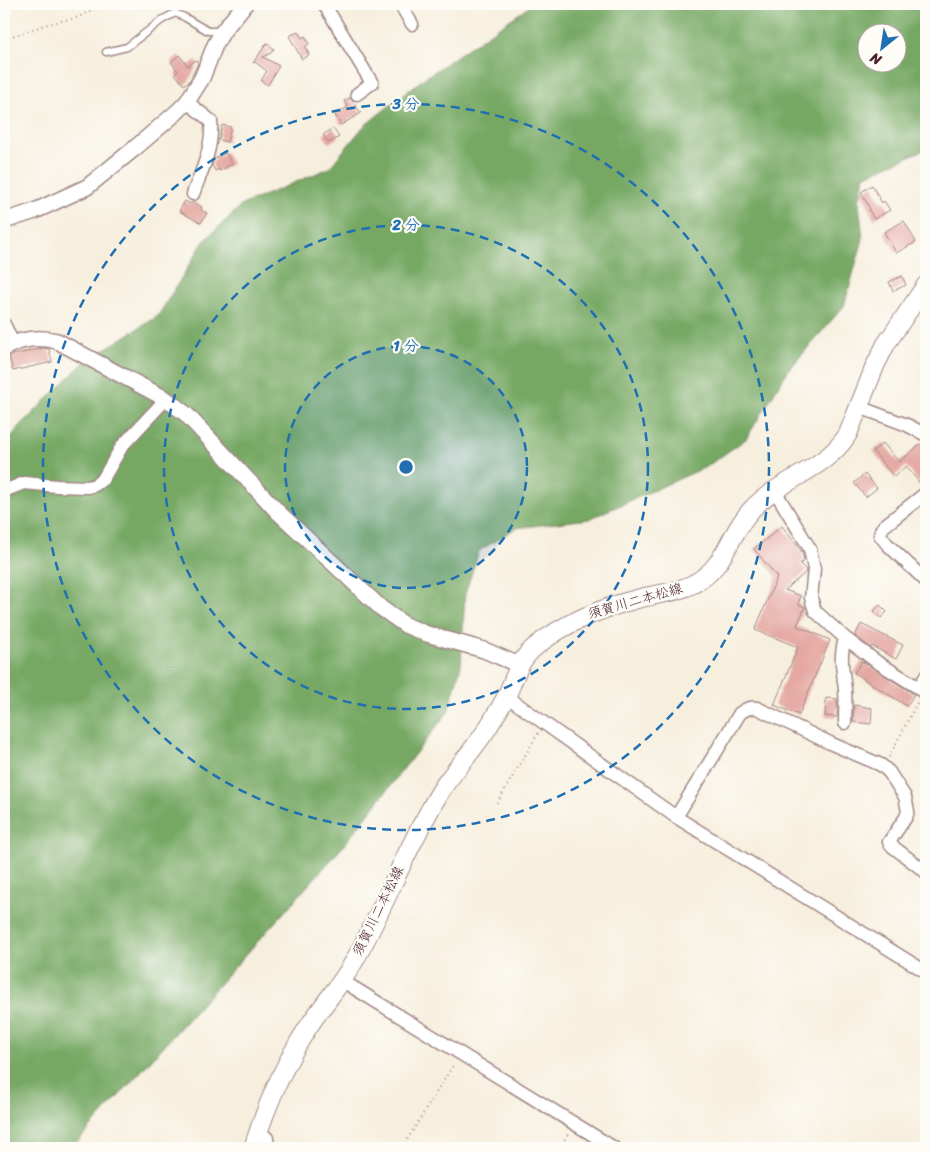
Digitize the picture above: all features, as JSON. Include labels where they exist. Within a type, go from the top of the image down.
[{"type":"main road","name":"須賀川二本松線","points":[[253,1148],[276,1085],[292,1055],[307,1029],[351,966],[406,855],[444,785],[480,740],[506,696],[519,665],[525,656],[538,644],[584,616],[675,591],[706,576],[719,563],[742,520],[754,506],[813,468],[836,450],[848,434],[886,344],[926,285]]},
{"type":"street","points":[[4,221],[35,211],[87,187],[187,102],[205,73],[215,45],[223,31],[245,4]]},
{"type":"street","points":[[324,4],[372,83],[357,94]]},
{"type":"street","points":[[400,4],[412,24]]},
{"type":"street","points":[[187,102],[211,122],[212,134],[209,153],[193,194]]},
{"type":"street","points":[[4,324],[9,346],[38,337],[57,341],[166,399],[186,414],[278,512],[391,616],[427,634],[484,650],[519,665]]},
{"type":"street","points":[[4,491],[24,482],[58,486],[88,487],[95,485],[103,479],[122,446],[166,399]]},
{"type":"street","points":[[858,407],[907,425],[926,435]]},
{"type":"street","points":[[775,491],[810,549],[814,569],[811,598],[815,611],[845,638],[924,692],[926,676]]},
{"type":"street","points":[[926,493],[884,526],[880,535],[886,544],[926,581]]},
{"type":"street","points":[[845,638],[841,653],[845,690],[845,723]]},
{"type":"street","points":[[506,696],[676,817],[926,972]]},
{"type":"street","points":[[676,817],[731,726],[745,709],[751,707],[767,712],[832,744],[881,765],[905,797],[908,811],[889,842],[926,872]]},
{"type":"street","points":[[340,980],[614,1148]]},
{"type":"street","points":[[258,1131],[267,1138],[268,1148]]},
{"type":"lane","points":[[106,52],[127,47],[162,20],[175,14],[208,31],[223,31]]},
{"type":"path","points":[[4,39],[48,24],[79,17],[102,4]]},
{"type":"path","points":[[884,768],[899,735],[924,692]]},
{"type":"path","points":[[497,803],[543,724]]},
{"type":"path","points":[[402,1148],[460,1053]]},
{"type":"path","points":[[559,1148],[574,1123]]},
{"type":"green space","points":[[533,4],[926,4],[926,149],[864,176],[859,203],[863,239],[844,306],[787,372],[746,439],[706,467],[589,519],[516,528],[479,551],[465,594],[461,666],[448,712],[340,850],[72,1148],[4,1148],[4,446],[20,426],[84,362],[158,316],[204,241],[242,205],[329,168],[364,126],[423,79]]},
{"type":"building","points":[[298,32],[302,38],[305,36],[309,44],[305,47],[309,55],[302,59],[289,36]]},
{"type":"building","points":[[267,43],[274,49],[263,57],[279,66],[268,85],[261,81],[267,71],[255,62],[253,63]]},
{"type":"building","points":[[179,55],[188,66],[196,60],[198,63],[190,80],[184,85],[175,74],[178,71],[171,62]]},
{"type":"building","points":[[350,98],[361,113],[341,125],[335,115],[348,107],[344,101]]},
{"type":"building","points":[[222,125],[231,127],[227,142],[219,140]]},
{"type":"building","points":[[333,128],[339,137],[329,143],[323,135]]},
{"type":"building","points":[[226,153],[232,164],[220,171],[219,169],[215,171],[212,165],[214,159]]},
{"type":"building","points":[[872,185],[882,203],[884,201],[890,210],[874,219],[861,192]]},
{"type":"building","points":[[185,201],[191,204],[193,202],[202,207],[201,210],[207,213],[201,223],[179,211]]},
{"type":"building","points":[[904,221],[916,242],[896,253],[884,232]]},
{"type":"building","points":[[902,276],[906,285],[893,291],[889,282]]},
{"type":"building","points":[[43,348],[49,349],[52,362],[13,371],[9,356]]},
{"type":"building","points":[[923,442],[926,443],[926,485],[922,486],[906,466],[894,477],[873,451],[883,443],[899,462]]},
{"type":"building","points":[[865,474],[877,488],[866,497],[854,483]]},
{"type":"building","points":[[782,526],[802,552],[804,561],[800,564],[806,570],[785,590],[801,596],[798,604],[805,607],[797,626],[830,640],[799,715],[774,705],[798,647],[755,630],[777,577],[754,549]]},
{"type":"building","points":[[880,605],[887,612],[881,618],[874,611]]},
{"type":"building","points":[[861,624],[903,645],[896,659],[872,646],[871,648],[855,636]]},
{"type":"building","points":[[862,661],[914,694],[907,706],[854,673]]},
{"type":"building","points":[[826,698],[837,699],[837,717],[825,716]]},
{"type":"building","points":[[854,705],[872,708],[871,724],[853,722]]}]
